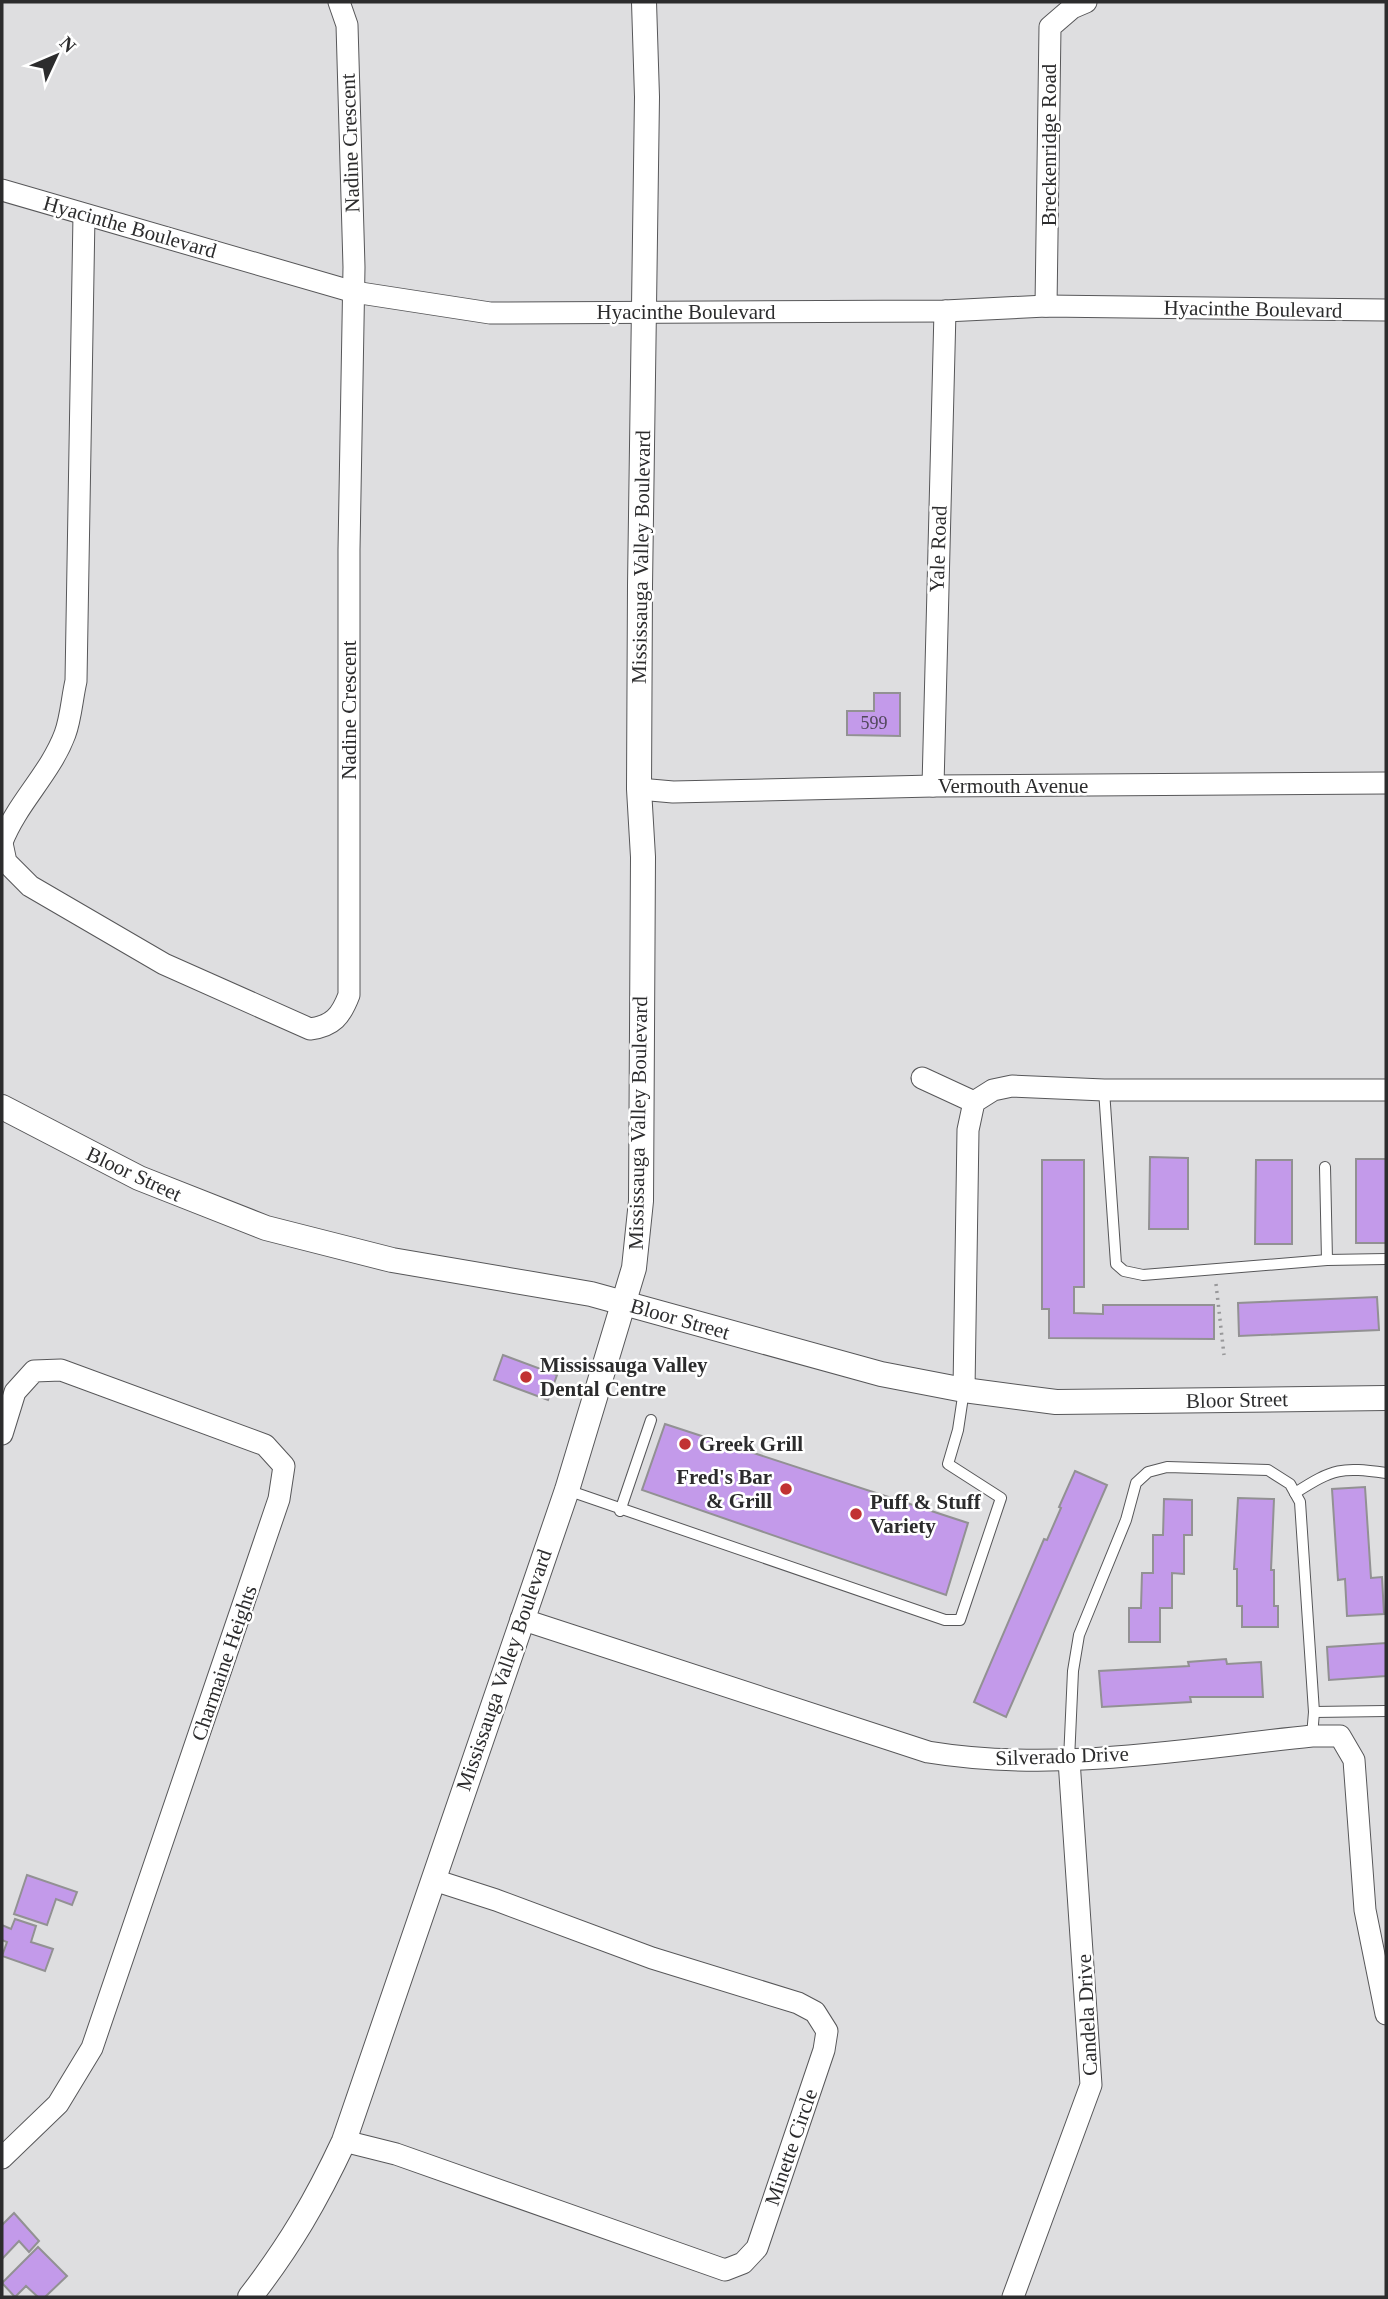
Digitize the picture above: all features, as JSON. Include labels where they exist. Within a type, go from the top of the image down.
[{"type":"street","name":"Nadine Crescent","points":[[84,215],[76,681],[65,734],[40,780],[8,827],[2,843],[6,862],[30,886],[164,964],[310,1029],[324,1027],[341,1016],[349,995],[349,550],[354,292],[346,25],[339,2]]},
{"type":"street","name":"Mississauga Valley Boulevard","points":[[250,2297],[290,2245],[320,2194],[344,2141],[567,1490],[634,1268],[641,1201],[643,857],[639,789],[648,97],[644,2]]},
{"type":"street","name":"Breckenridge Road","points":[[1046,306],[1051,27],[1072,8],[1086,2]]},
{"type":"street","name":"Hyacinthe Boulevard","points":[[2,190],[354,292],[490,313],[945,311],[1046,306],[1386,310]]},
{"type":"street","name":"Yale Road","points":[[933,786],[945,311]]},
{"type":"street","name":"Vermouth Avenue","points":[[639,789],[673,792],[933,786],[1386,783]]},
{"type":"street","points":[[922,1078],[974,1102]]},
{"type":"street","points":[[964,1390],[968,1130],[974,1102],[993,1090],[1012,1086],[1104,1090],[1386,1090]]},
{"type":"street","name":"Bloor Street","points":[[2,1107],[139,1178],[249,1223],[392,1260],[590,1294],[881,1374],[964,1390],[1055,1402],[1386,1398]]},
{"type":"street","name":"Charmaine Heights","points":[[2,1434],[15,1392],[34,1371],[61,1370],[265,1444],[284,1466],[279,1499],[92,2048],[58,2104],[2,2158]]},
{"type":"street","name":"Silverado Drive","points":[[521,1619],[928,1752],[975,1759],[1069,1760],[1312,1736],[1340,1736],[1354,1760],[1365,1910],[1386,2014]]},
{"type":"street","name":"Candela Drive","points":[[1013,2297],[1091,2085],[1069,1760]]},
{"type":"street","name":"Minette Circle","points":[[344,2141],[396,2154],[725,2270],[743,2263],[757,2248],[824,2050],[827,2031],[815,2012],[798,2003],[652,1958],[496,1899],[433,1880]]},
{"type":"lane","points":[[1104,1090],[1116,1264],[1124,1271],[1143,1275],[1327,1260],[1386,1259]]},
{"type":"lane","points":[[1325,1167],[1327,1260]]},
{"type":"lane","points":[[567,1490],[620,1511],[945,1620],[960,1620],[1001,1498],[948,1464],[958,1430],[964,1390]]},
{"type":"lane","points":[[620,1511],[651,1420]]},
{"type":"lane","points":[[1069,1760],[1073,1671],[1079,1635],[1126,1520],[1136,1483],[1148,1472],[1167,1467],[1268,1470],[1290,1484],[1300,1502],[1314,1712],[1312,1736]]},
{"type":"lane","points":[[1295,1493],[1325,1474],[1347,1468],[1386,1473]]},
{"type":"lane","points":[[1314,1712],[1386,1711]]},
{"type":"path","points":[[1214,1269],[1224,1355]]},
{"type":"building","points":[[874,693],[900,693],[900,736],[847,735],[847,711],[874,711]]},
{"type":"building","points":[[1150,1157],[1188,1158],[1188,1229],[1149,1229]]},
{"type":"building","points":[[1356,1159],[1386,1159],[1386,1243],[1356,1243]]},
{"type":"building","points":[[1042,1160],[1084,1160],[1084,1287],[1074,1287],[1074,1313],[1103,1314],[1103,1305],[1214,1305],[1214,1339],[1049,1338],[1049,1309],[1042,1309]]},
{"type":"building","points":[[1256,1160],[1292,1160],[1292,1244],[1255,1244]]},
{"type":"building","points":[[1377,1297],[1379,1330],[1239,1336],[1238,1303]]},
{"type":"building","name":"Mississauga Valley Dental Centre","points":[[503,1355],[557,1375],[548,1400],[494,1380]]},
{"type":"building","points":[[665,1424],[968,1523],[946,1595],[642,1490]]},
{"type":"building","points":[[1075,1471],[1107,1485],[1006,1717],[974,1702]]},
{"type":"building","points":[[1365,1487],[1371,1578],[1382,1577],[1384,1614],[1347,1616],[1345,1579],[1338,1580],[1332,1489]]},
{"type":"building","points":[[1238,1498],[1274,1499],[1271,1570],[1274,1570],[1274,1606],[1278,1606],[1278,1627],[1242,1627],[1242,1606],[1237,1606],[1237,1569],[1234,1569]]},
{"type":"building","points":[[1164,1499],[1192,1500],[1192,1535],[1184,1535],[1184,1574],[1172,1573],[1172,1608],[1160,1608],[1160,1642],[1129,1642],[1129,1608],[1141,1608],[1142,1573],[1153,1573],[1153,1535],[1163,1535]]},
{"type":"building","points":[[1386,1643],[1386,1676],[1329,1680],[1327,1647]]},
{"type":"building","points":[[1226,1659],[1227,1664],[1261,1662],[1263,1697],[1190,1697],[1191,1702],[1102,1707],[1099,1671],[1189,1666],[1188,1662]]},
{"type":"building","points":[[27,1875],[77,1892],[72,1905],[56,1899],[47,1925],[14,1914]]},
{"type":"building","points":[[15,1919],[36,1926],[31,1942],[53,1949],[45,1971],[2,1956],[7,1942],[2,1940],[2,1925],[11,1929]]},
{"type":"building","points":[[14,2213],[39,2241],[29,2252],[19,2241],[2,2259],[2,2225]]},
{"type":"building","points":[[38,2247],[67,2276],[45,2297],[38,2297],[26,2286],[15,2297],[2,2283]]},
{"type":"place","name":"Mississauga Valley Dental Centre","points":[[526,1377]]},
{"type":"place","name":"Greek Grill","points":[[685,1444]]},
{"type":"place","name":"Fred's Bar & Grill","points":[[786,1489]]},
{"type":"place","name":"Puff & Stuff Variety","points":[[856,1514]]}]
